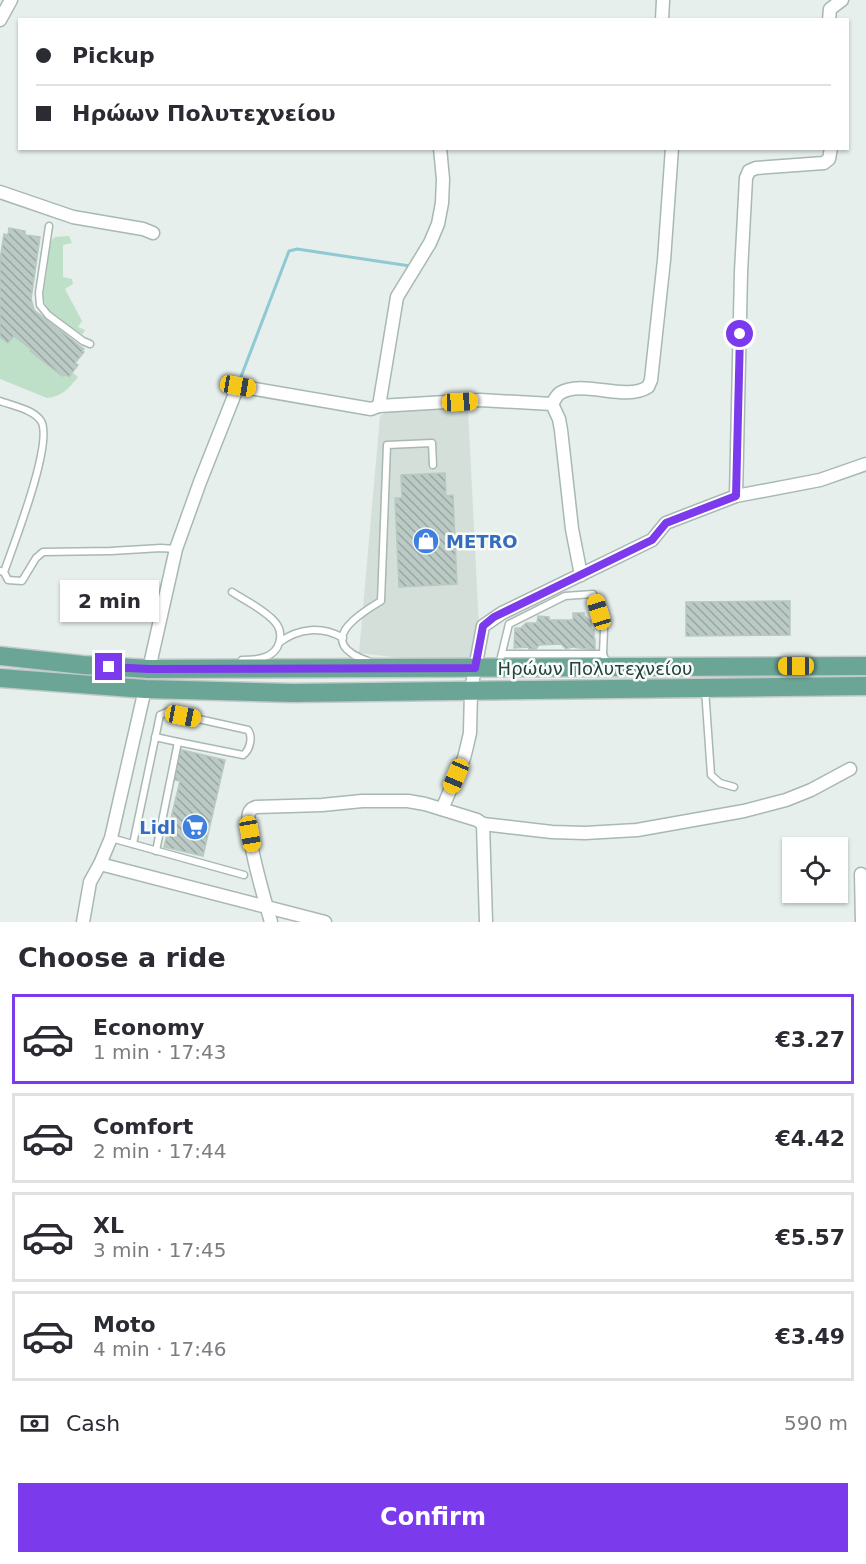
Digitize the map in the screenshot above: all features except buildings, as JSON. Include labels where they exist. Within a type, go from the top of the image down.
[{"type":"main road","name":"Ηρώων Πολυτεχνείου","points":[[0,656],[149,669],[475,668],[500,661],[866,666]]},
{"type":"main road","name":"Ηρώων Πολυτεχνείου","points":[[0,678],[145,689],[293,693],[866,686]]},
{"type":"street","points":[[0,20],[11,0]]},
{"type":"street","points":[[663,0],[663,18]]},
{"type":"street","points":[[829,18],[830,9],[842,0]]},
{"type":"street","points":[[379,406],[397,297],[430,243],[438,224],[443,179],[440,150]]},
{"type":"street","points":[[552,404],[558,394],[578,389],[635,392],[648,387],[651,380],[662,271],[672,150]]},
{"type":"street","points":[[736,496],[741,272],[746,178],[749,171],[756,168],[824,163],[829,159],[831,150]]},
{"type":"street","points":[[0,192],[73,217],[143,229],[153,233]]},
{"type":"street","points":[[149,669],[176,549],[238,386],[371,409],[379,406],[480,400],[552,404]]},
{"type":"street","points":[[552,404],[561,430],[572,529],[581,575]]},
{"type":"street","points":[[442,809],[464,758],[470,733],[471,690],[483,626],[502,613],[652,540],[666,523],[736,496],[820,480],[866,464]]},
{"type":"street","points":[[83,922],[90,882],[111,838],[145,689]]},
{"type":"street","points":[[271,922],[249,827],[249,816],[254,807],[385,800],[408,801],[442,809],[483,824],[552,832],[637,830],[744,811],[786,800],[811,790],[850,769]]},
{"type":"street","points":[[483,824],[486,922]]},
{"type":"street","points":[[100,864],[325,922]]},
{"type":"street","points":[[861,874],[862,922]]},
{"type":"lane","points":[[49,226],[39,293],[40,305],[48,315],[90,344]]},
{"type":"lane","points":[[0,401],[33,413],[42,422],[44,432],[39,466],[2,571],[8,580],[22,581],[36,558],[43,552],[176,549]]},
{"type":"lane","points":[[388,669],[352,654],[343,638],[345,628],[351,620],[381,601],[387,445],[432,443],[433,465]]},
{"type":"lane","points":[[171,669],[264,658],[275,651],[280,642],[280,630],[275,622],[232,592]]},
{"type":"lane","points":[[500,661],[509,624],[565,596],[593,594],[604,629],[606,661]]},
{"type":"lane","points":[[280,642],[296,633],[313,630],[328,631],[343,638]]},
{"type":"lane","points":[[705,688],[711,775],[720,783],[734,787]]},
{"type":"lane","points":[[132,844],[155,737],[160,715],[167,712],[245,728],[251,733],[248,749],[243,754],[155,737]]},
{"type":"lane","points":[[156,851],[178,742]]},
{"type":"lane","points":[[111,838],[244,875]]},
{"type":"shaded area","points":[[468,409],[479,627],[473,660],[417,660],[359,653],[380,416],[389,411]]},
{"type":"green space","points":[[69,236],[72,243],[63,245],[63,277],[72,279],[73,284],[65,289],[82,321],[78,327],[85,330],[83,334],[71,330],[59,321],[49,310],[43,298],[51,241],[55,237]]},
{"type":"green space","points":[[14,336],[31,349],[30,352],[62,376],[69,377],[73,373],[78,377],[61,394],[47,398],[0,379],[0,337],[8,343]]},
{"type":"waterway","points":[[239,382],[289,251],[297,249],[410,266]]},
{"type":"place","name":"METRO","points":[[426,541]]},
{"type":"place","name":"Lidl","points":[[195,827]]},
{"type":"route","points":[[109,667],[149,669],[475,668],[483,626],[494,617],[652,540],[666,523],[736,496],[740,334]]}]
